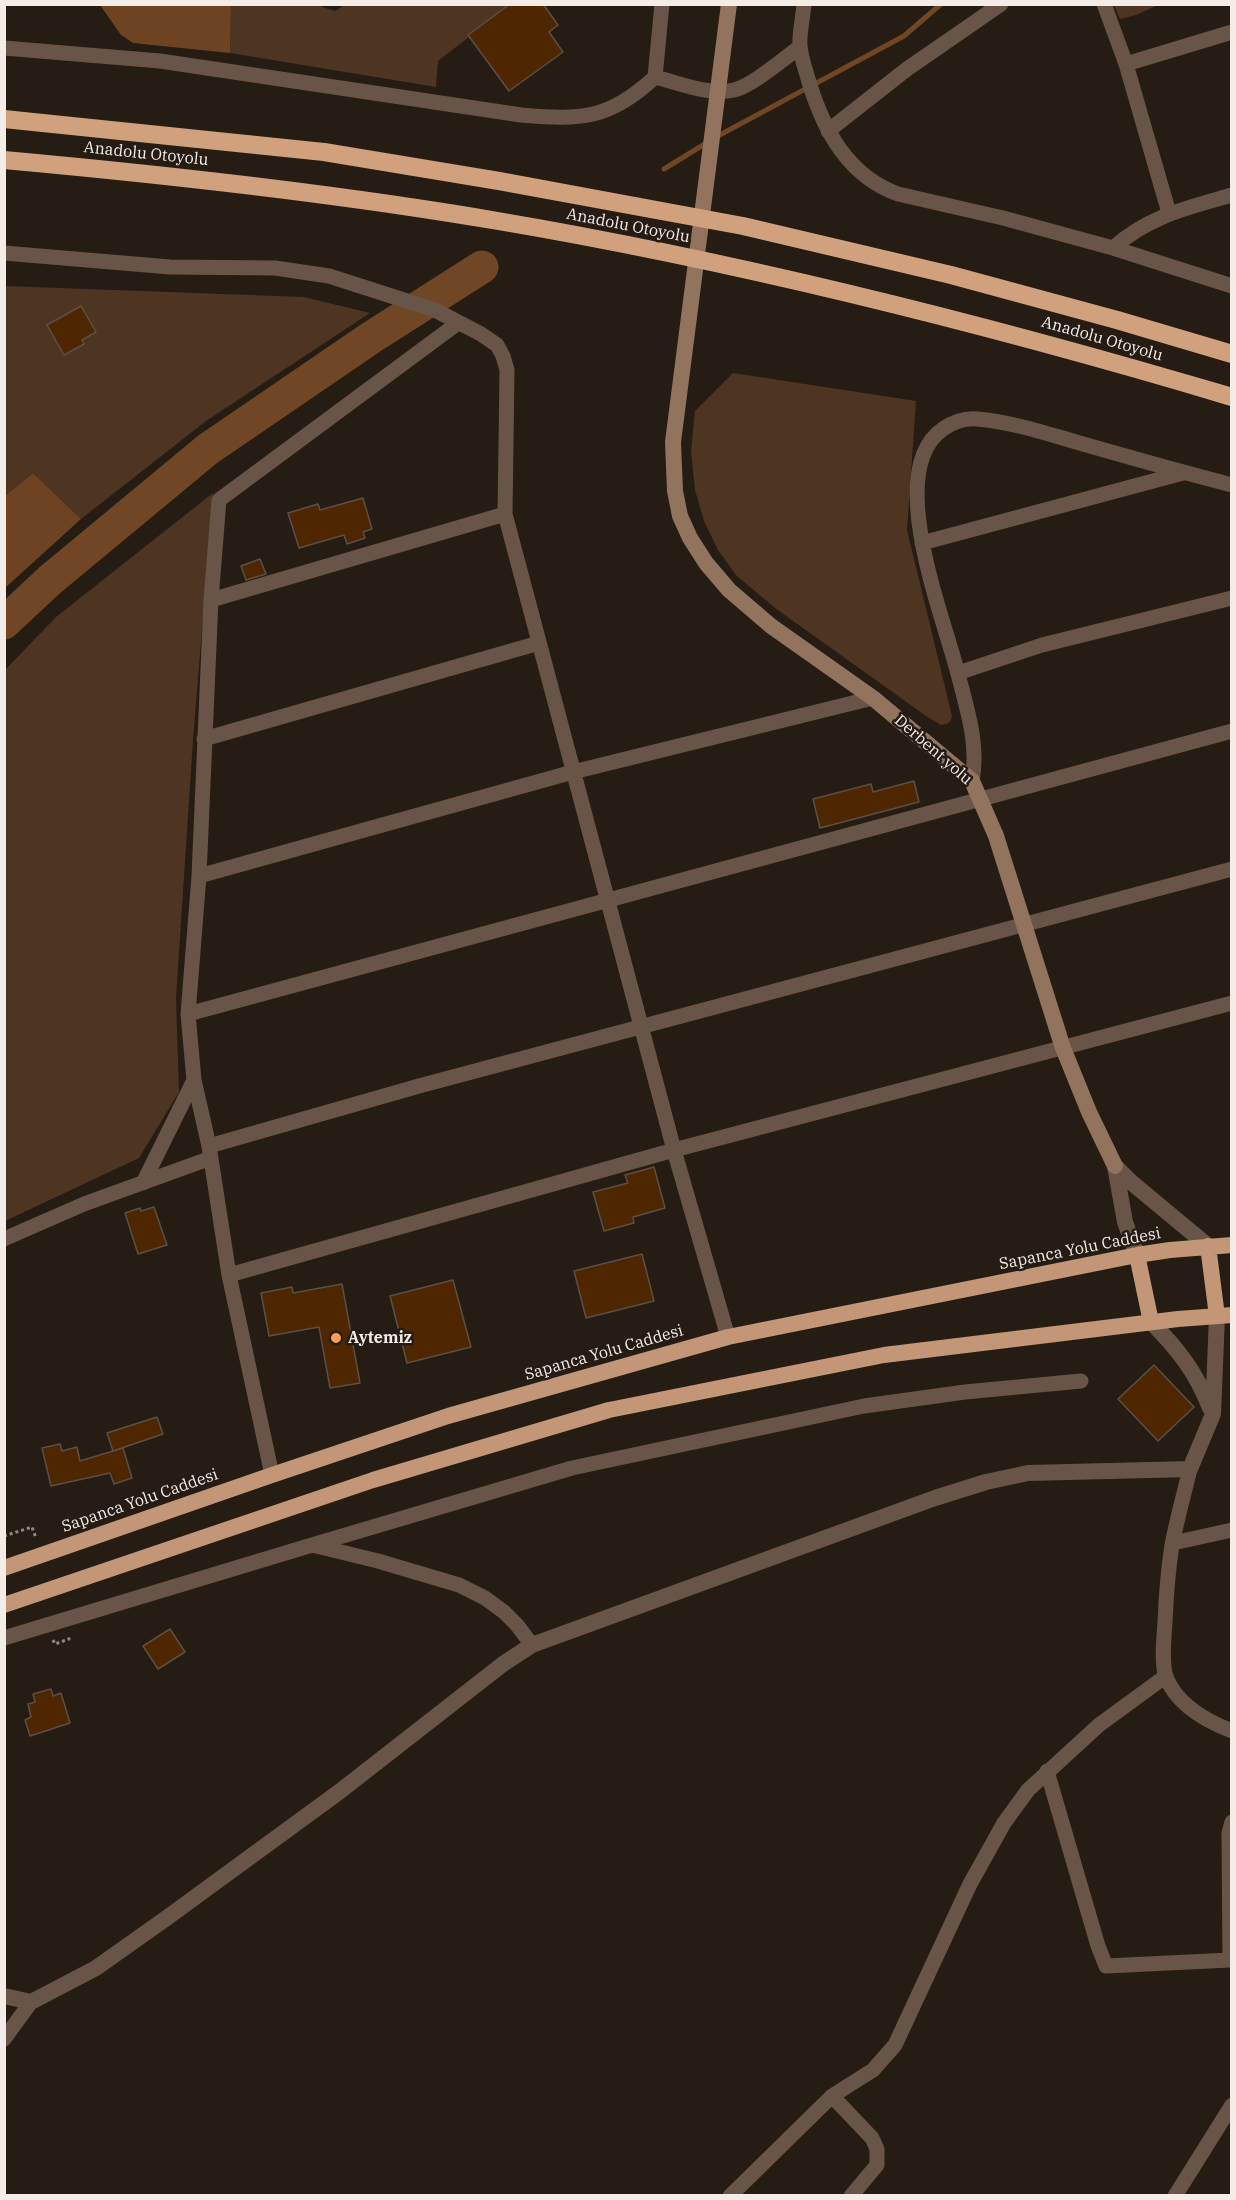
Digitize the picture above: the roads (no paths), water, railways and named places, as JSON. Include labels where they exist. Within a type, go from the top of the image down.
[{"type":"highway","name":"Anadolu Otoyolu","points":[[4,118],[324,152],[499,181],[743,226],[951,275],[1232,354]]},
{"type":"highway","name":"Anadolu Otoyolu","points":[[4,160],[153,174],[321,194],[521,225],[720,264],[943,315],[1232,397]]},
{"type":"highway","name":"Sapanca Yolu Caddesi","points":[[4,1568],[448,1416],[728,1337],[1137,1255],[1232,1245]]},
{"type":"highway","points":[[4,1605],[373,1480],[609,1410],[884,1355],[1151,1322],[1225,1316],[1208,1246]]},
{"type":"highway","points":[[1137,1255],[1151,1322]]},
{"type":"main road","name":"Derbent yolu","points":[[729,4],[673,442],[675,491],[681,516],[690,538],[706,564],[729,590],[771,626],[873,699],[972,781],[996,836],[1064,1048],[1089,1112],[1114,1166]]},
{"type":"street","points":[[4,48],[171,62],[520,115],[586,117],[621,105],[655,77],[662,4]]},
{"type":"street","points":[[804,4],[800,47],[817,108],[828,131],[855,168],[882,188],[1113,248],[1232,286]]},
{"type":"street","points":[[828,131],[907,69],[1001,4]]},
{"type":"street","points":[[1104,4],[1126,64],[1169,213]]},
{"type":"street","points":[[1126,64],[1232,32]]},
{"type":"street","points":[[655,77],[723,92],[734,90],[746,86],[800,47]]},
{"type":"street","points":[[1113,248],[1136,230],[1169,213],[1232,195]]},
{"type":"street","points":[[4,253],[170,267],[276,268],[329,276],[435,310],[497,345],[507,370],[505,514],[674,1150],[728,1337]]},
{"type":"street","points":[[272,1475],[229,1275],[210,1152],[194,1080],[188,1014],[200,876],[211,600],[219,500],[458,322]]},
{"type":"street","points":[[972,781],[975,753],[958,673],[922,543],[916,482],[927,444],[938,432],[952,423],[962,419],[976,419],[1024,427],[1232,485]]},
{"type":"street","points":[[922,543],[1185,473]]},
{"type":"street","points":[[211,600],[505,514]]},
{"type":"street","points":[[958,673],[1042,645],[1232,598]]},
{"type":"street","points":[[204,739],[539,643]]},
{"type":"street","points":[[200,876],[573,772],[873,699]]},
{"type":"street","points":[[188,1014],[1232,731]]},
{"type":"street","points":[[4,1239],[210,1152],[419,1086],[1232,869]]},
{"type":"street","points":[[229,1275],[674,1150],[1232,1003]]},
{"type":"street","points":[[143,1182],[194,1080]]},
{"type":"street","points":[[1114,1166],[1208,1246]]},
{"type":"street","points":[[1114,1166],[1125,1222],[1137,1255]]},
{"type":"street","points":[[1225,1316],[1213,1414],[1190,1469],[1173,1543],[1163,1642],[1166,1676],[1174,1693],[1198,1714],[1232,1731]]},
{"type":"street","points":[[1151,1322],[1179,1350],[1202,1386],[1213,1414]]},
{"type":"street","points":[[4,1638],[584,1465],[864,1406],[965,1392],[1081,1381]]},
{"type":"street","points":[[4,2039],[31,2002],[96,1968],[168,1917],[339,1792],[503,1664],[532,1645],[935,1498],[986,1482],[1028,1473],[1190,1469]]},
{"type":"street","points":[[1173,1543],[1232,1530]]},
{"type":"street","points":[[312,1545],[378,1561],[459,1585],[485,1598],[504,1612],[532,1645]]},
{"type":"street","points":[[730,2196],[832,2096],[873,2070],[895,2045],[965,1894],[998,1833],[1021,1798],[1047,1771],[1099,1725],[1166,1676]]},
{"type":"street","points":[[1047,1771],[1098,1946],[1106,1966],[1230,1960],[1229,1833],[1232,1822]]},
{"type":"street","points":[[4,1996],[31,2002]]},
{"type":"street","points":[[832,2096],[872,2138],[877,2149],[877,2164],[851,2196]]},
{"type":"street","points":[[1175,2196],[1232,2105]]},
{"type":"waterway","points":[[716,137],[904,36],[941,4]]},
{"type":"waterway","points":[[664,169],[708,142]]},
{"type":"waterway","points":[[4,623],[50,580],[208,449],[372,337],[482,267]]},
{"type":"place","name":"Aytemiz","points":[[336,1338]]}]
